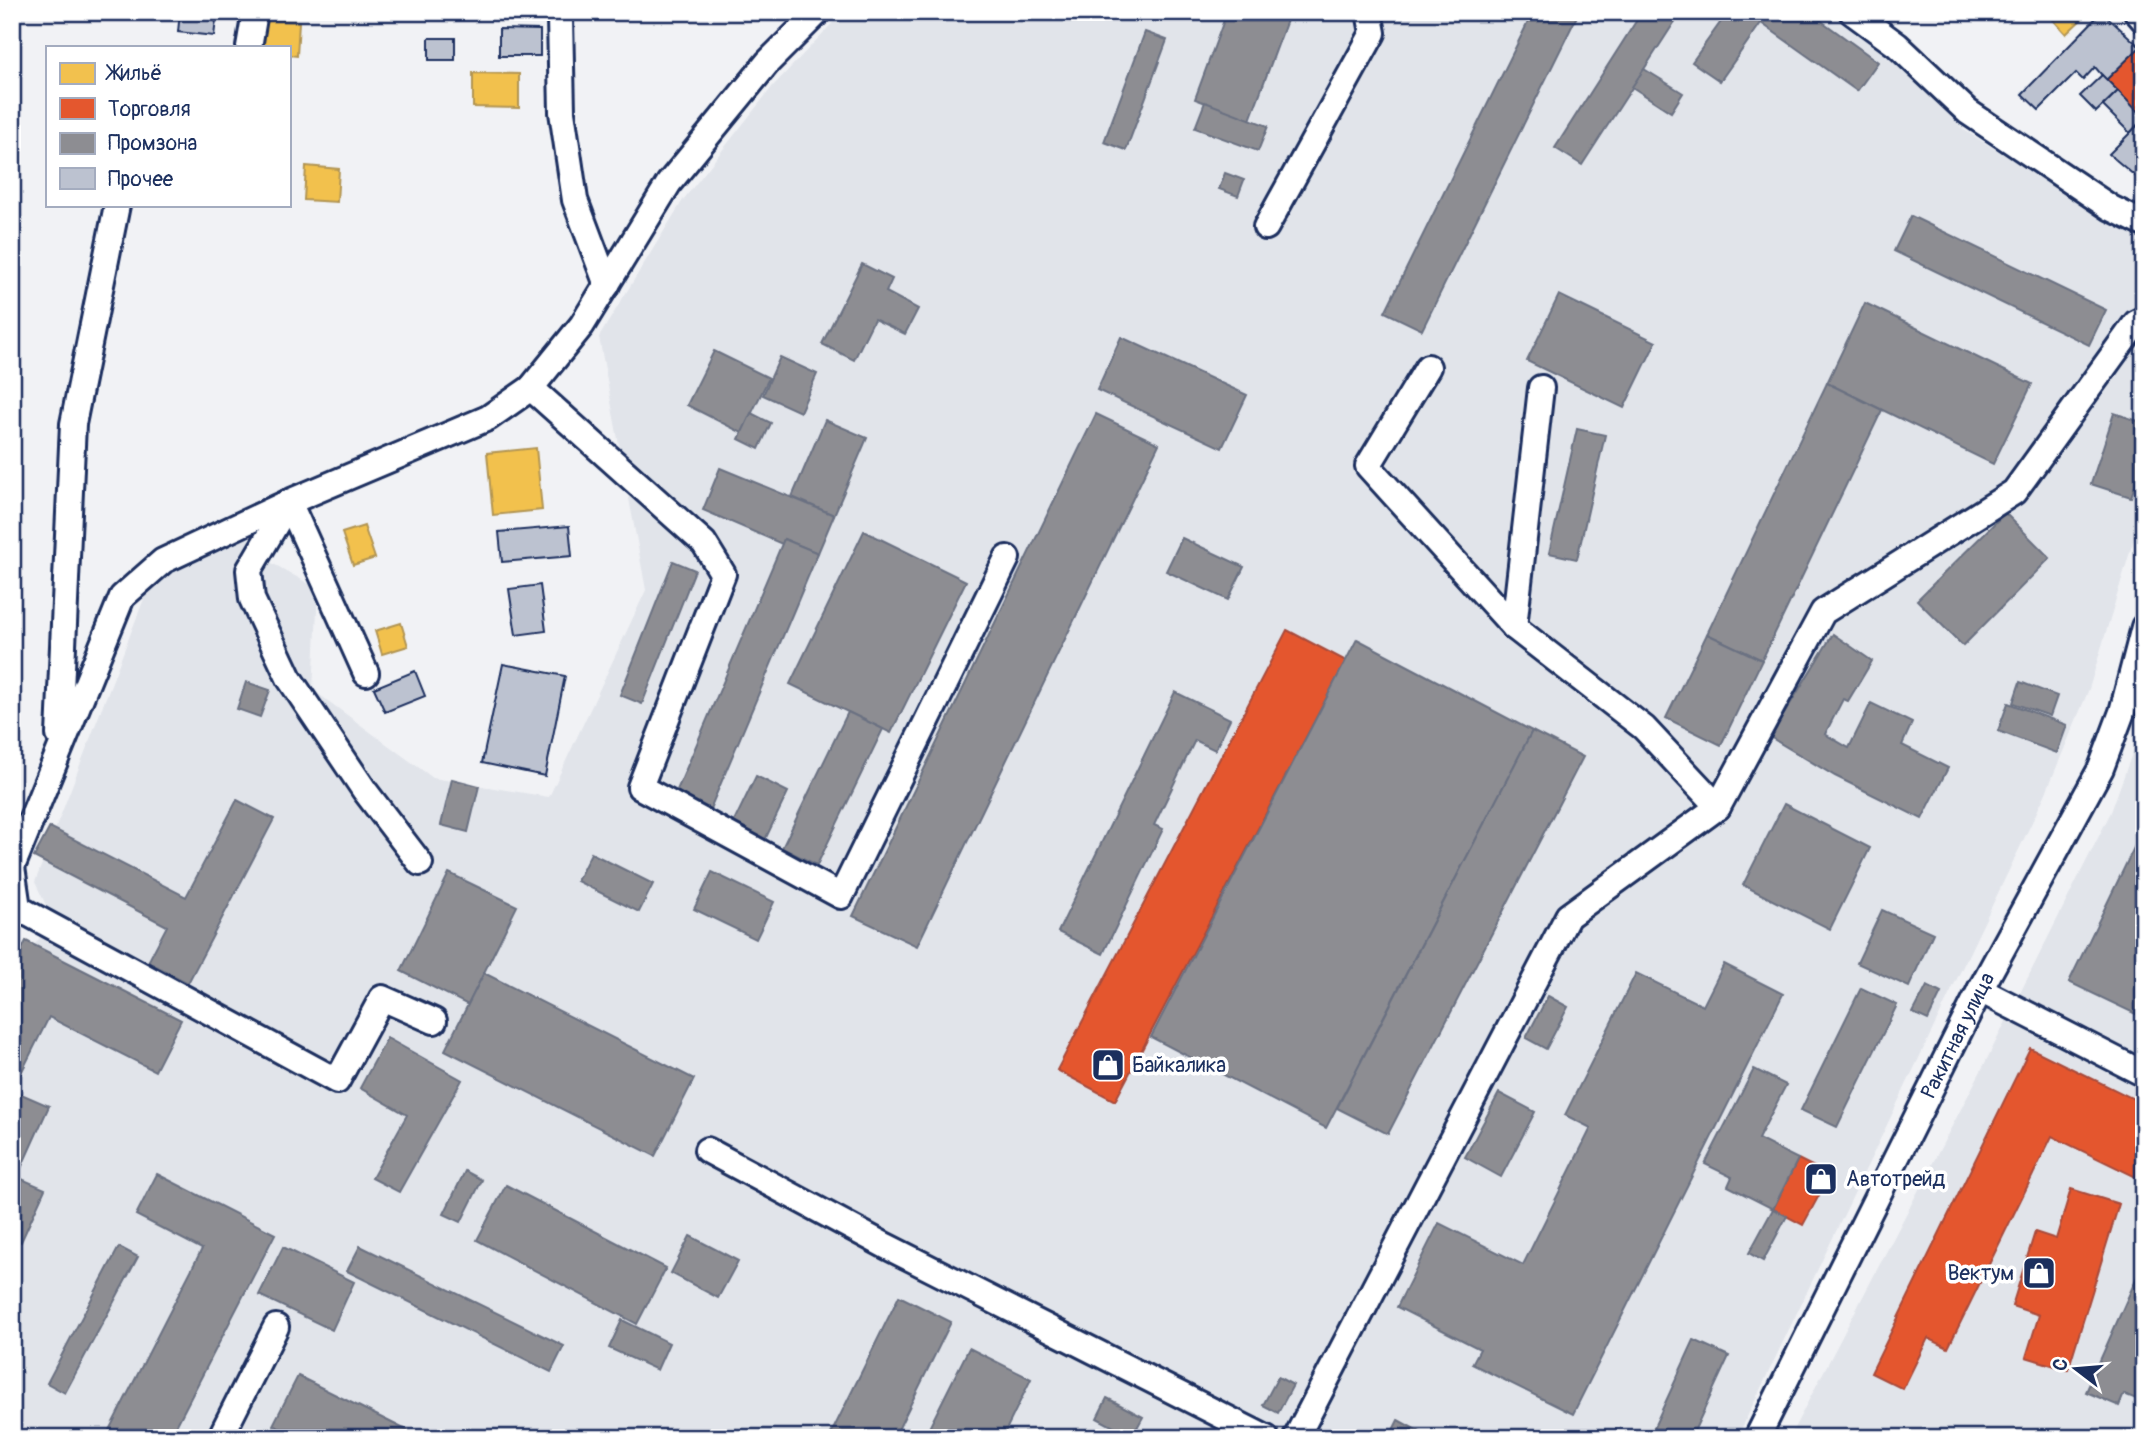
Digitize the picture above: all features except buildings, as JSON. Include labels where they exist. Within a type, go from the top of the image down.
[{"type":"street","points":[[249,46],[255,12]]},
{"type":"street","points":[[434,1021],[382,998],[337,1081],[15,912],[12,867],[122,597],[163,561],[289,502],[488,418],[531,388],[582,326],[669,183],[768,62],[818,12]]},
{"type":"street","points":[[1266,227],[1371,23],[1389,12]]},
{"type":"street","points":[[1852,12],[1897,45],[1968,112],[2110,208],[2144,224]]},
{"type":"street","points":[[2137,12],[2144,20]]},
{"type":"street","points":[[560,18],[562,112],[575,200],[607,285]]},
{"type":"street","points":[[58,755],[73,424],[117,206]]},
{"type":"street","points":[[1296,1438],[1568,916],[1718,807],[1823,612],[2014,492],[2136,323],[2144,319]]},
{"type":"street","points":[[1428,367],[1368,466],[1514,627],[1644,729],[1718,807]]},
{"type":"street","points":[[531,388],[704,543],[723,574],[640,787],[841,896],[1007,558]]},
{"type":"street","points":[[1514,627],[1541,388]]},
{"type":"street","points":[[289,502],[366,673]]},
{"type":"street","points":[[289,502],[249,570],[252,599],[289,678],[365,791],[419,863]]},
{"type":"street","name":"Ракитная улица","points":[[1757,1438],[1980,990],[2101,768],[2139,662],[2144,627]]},
{"type":"street","points":[[1980,990],[2144,1074]]},
{"type":"street","points":[[707,1150],[886,1246],[1266,1438]]},
{"type":"street","points":[[220,1438],[276,1327]]},
{"type":"shaded area","points":[[843,12],[1829,12],[1895,60],[1964,130],[2144,241],[2144,505],[2089,689],[2045,795],[1737,1438],[12,1438],[12,975],[53,920],[35,882],[150,583],[247,536],[256,554],[318,589],[313,690],[433,778],[549,797],[646,590],[599,337],[683,200],[773,86]]},
{"type":"shaded area","points":[[2144,720],[2144,1438],[1789,1438],[1984,1065],[2111,812]]},
{"type":"place","name":"Байкалика","points":[[1108,1065]]},
{"type":"place","name":"Автотрейд","points":[[1821,1179]]},
{"type":"place","name":"Вектум","points":[[2039,1273]]}]
